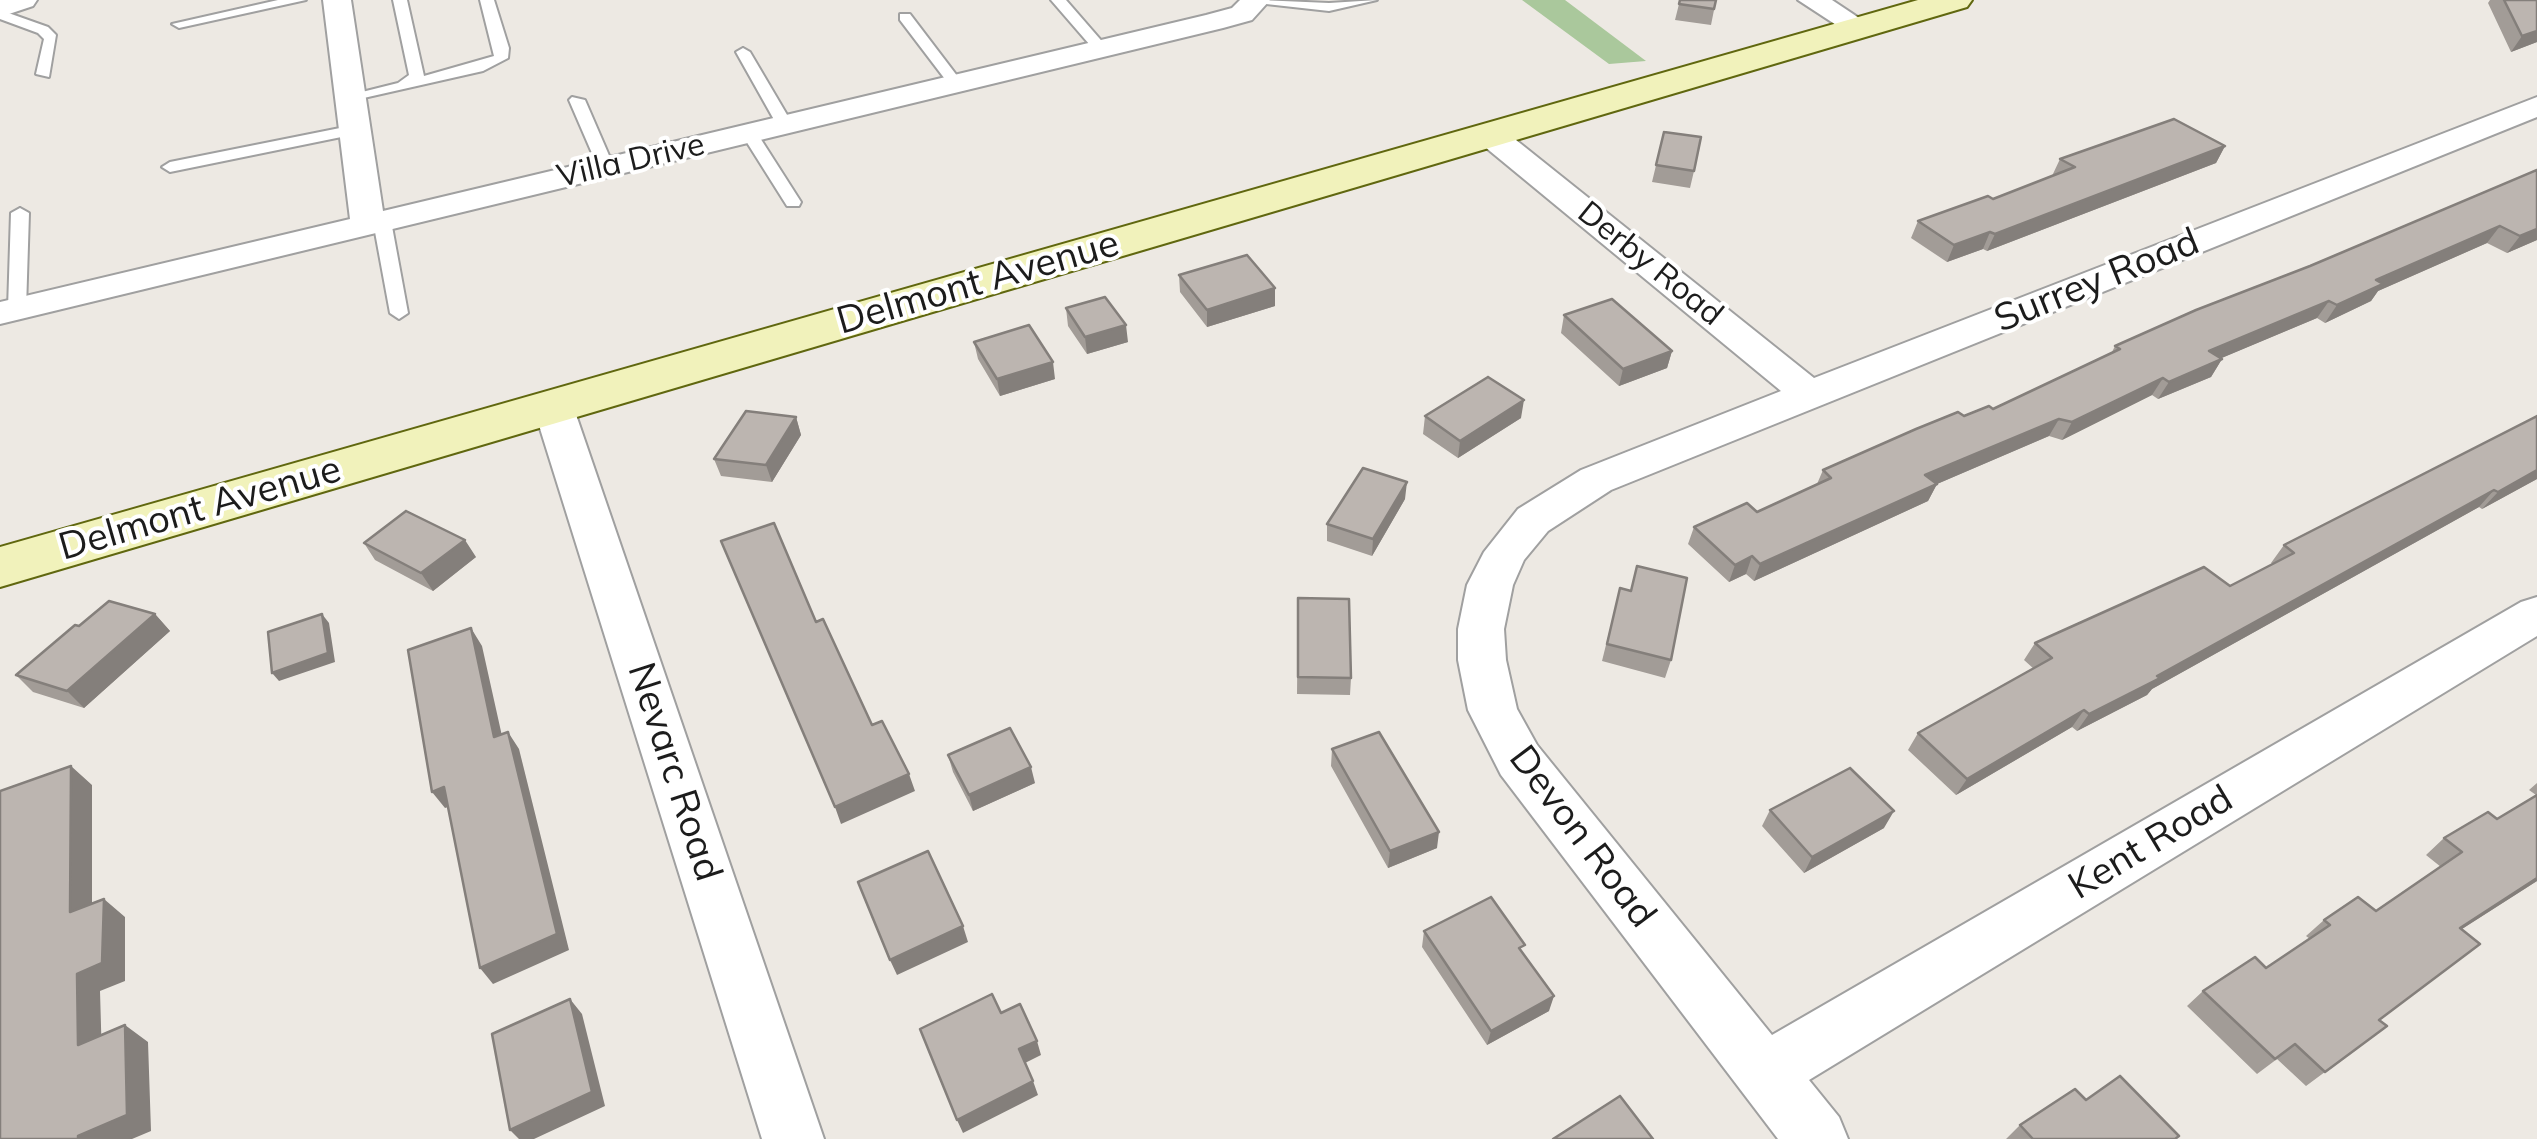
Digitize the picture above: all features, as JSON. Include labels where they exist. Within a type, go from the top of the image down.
[{"type":"street","points":[[0,11],[23,0]]},
{"type":"street","points":[[337,0],[355,130],[375,222]]},
{"type":"street","name":"Villa Drive","points":[[8,311],[1102,49],[1242,14],[1256,0]]},
{"type":"street","points":[[1812,0],[1860,28]]},
{"type":"street","name":"Delmont Avenue","points":[[0,566],[1955,0]]},
{"type":"street","name":"Surrey Road","points":[[1658,455],[2537,106]]},
{"type":"street","name":"Derby Road","points":[[1490,135],[1810,395]]},
{"type":"street","name":"Nevarc Road","points":[[554,406],[793,1139]]},
{"type":"street","name":"Devon Road","points":[[1658,455],[1568,494],[1533,520],[1506,552],[1490,585],[1481,629],[1482,660],[1493,710],[1519,760],[1816,1139]]},
{"type":"street","name":"Kent Road","points":[[1764,1073],[2537,614]]},
{"type":"lane","points":[[179,24],[299,0]]},
{"type":"lane","points":[[400,0],[417,76],[403,86]]},
{"type":"lane","points":[[350,98],[478,68],[501,58],[487,0]]},
{"type":"lane","points":[[1058,0],[1102,49]]},
{"type":"lane","points":[[1266,0],[1329,7],[1370,0]]},
{"type":"lane","points":[[0,11],[44,30],[51,38],[44,74]]},
{"type":"lane","points":[[906,17],[956,84]]},
{"type":"lane","points":[[744,52],[785,124]]},
{"type":"lane","points":[[577,100],[606,167]]},
{"type":"lane","points":[[170,167],[355,130]]},
{"type":"lane","points":[[749,133],[793,202]]},
{"type":"lane","points":[[8,311],[20,213]]},
{"type":"lane","points":[[375,222],[400,313]]},
{"type":"green space","points":[[1522,0],[1565,0],[1646,61],[1609,64]]},
{"type":"building","points":[[1680,0],[1716,0],[1714,9],[1679,4]]},
{"type":"building","points":[[2504,0],[2537,0],[2537,31],[2522,36]]},
{"type":"building","points":[[2174,119],[2225,146],[1995,234],[1990,232],[1954,245],[1918,221],[1988,196],[1993,199],[2075,167],[2060,159]]},
{"type":"building","points":[[1664,132],[1701,137],[1694,171],[1656,165]]},
{"type":"building","points":[[2537,170],[2537,229],[2520,236],[2500,226],[2376,280],[2383,284],[2337,305],[2329,301],[2209,351],[2222,359],[2169,382],[2163,378],[2072,422],[2059,419],[1925,475],[1937,484],[1760,564],[1752,556],[1735,565],[1694,527],[1747,503],[1757,512],[1831,478],[1823,470],[1916,429],[1958,412],[1964,416],[1989,406],[1993,409],[2120,349],[2115,346],[2196,310]]},
{"type":"building","points":[[1247,255],[1275,288],[1207,310],[1179,275]]},
{"type":"building","points":[[1105,297],[1126,325],[1085,337],[1066,308]]},
{"type":"building","points":[[1612,299],[1672,351],[1623,369],[1564,315]]},
{"type":"building","points":[[1029,325],[1053,362],[997,379],[974,342]]},
{"type":"building","points":[[1488,377],[1524,400],[1460,441],[1425,416]]},
{"type":"building","points":[[746,411],[796,417],[766,465],[714,459]]},
{"type":"building","points":[[2537,416],[2537,470],[2157,676],[2160,678],[2089,714],[2084,710],[1967,779],[1918,733],[2052,658],[2035,643],[2204,567],[2230,586],[2294,553],[2284,545]]},
{"type":"building","points":[[1363,468],[1407,482],[1373,539],[1327,524]]},
{"type":"building","points":[[406,511],[465,540],[421,573],[364,543]]},
{"type":"building","points":[[774,523],[816,622],[823,619],[872,725],[882,721],[909,774],[835,807],[721,541]]},
{"type":"building","points":[[1637,566],[1687,578],[1671,660],[1607,644],[1620,588],[1631,591]]},
{"type":"building","points":[[1298,598],[1349,599],[1351,678],[1298,677]]},
{"type":"building","points":[[109,601],[155,614],[67,691],[16,675],[75,625],[79,626]]},
{"type":"building","points":[[322,614],[328,653],[272,673],[268,632]]},
{"type":"building","points":[[471,628],[494,737],[508,732],[557,934],[480,968],[444,787],[432,792],[408,650]]},
{"type":"building","points":[[1010,728],[1031,767],[969,795],[948,755]]},
{"type":"building","points":[[1379,732],[1439,832],[1390,851],[1332,749]]},
{"type":"building","points":[[71,766],[70,912],[104,899],[102,963],[77,974],[78,1045],[125,1025],[127,1115],[78,1139],[0,1139],[0,791]]},
{"type":"building","points":[[1850,768],[1894,811],[1812,857],[1770,810]]},
{"type":"building","points":[[2537,795],[2537,878],[2460,928],[2480,944],[2379,1020],[2387,1026],[2325,1072],[2295,1044],[2275,1059],[2203,991],[2255,957],[2266,968],[2330,925],[2324,920],[2358,897],[2376,911],[2462,852],[2444,838],[2488,812],[2497,819]]},
{"type":"building","points":[[928,851],[963,926],[890,960],[858,882]]},
{"type":"building","points":[[1491,897],[1525,945],[1519,948],[1554,996],[1491,1031],[1424,931]]},
{"type":"building","points":[[992,994],[1001,1013],[1020,1004],[1037,1041],[1019,1049],[1033,1081],[957,1120],[920,1029]]},
{"type":"building","points":[[570,999],[592,1092],[510,1130],[492,1034]]},
{"type":"building","points":[[2120,1076],[2179,1136],[2033,1139],[2020,1125],[2075,1089],[2086,1100]]},
{"type":"building","points":[[1620,1096],[1653,1139],[1553,1139]]}]
